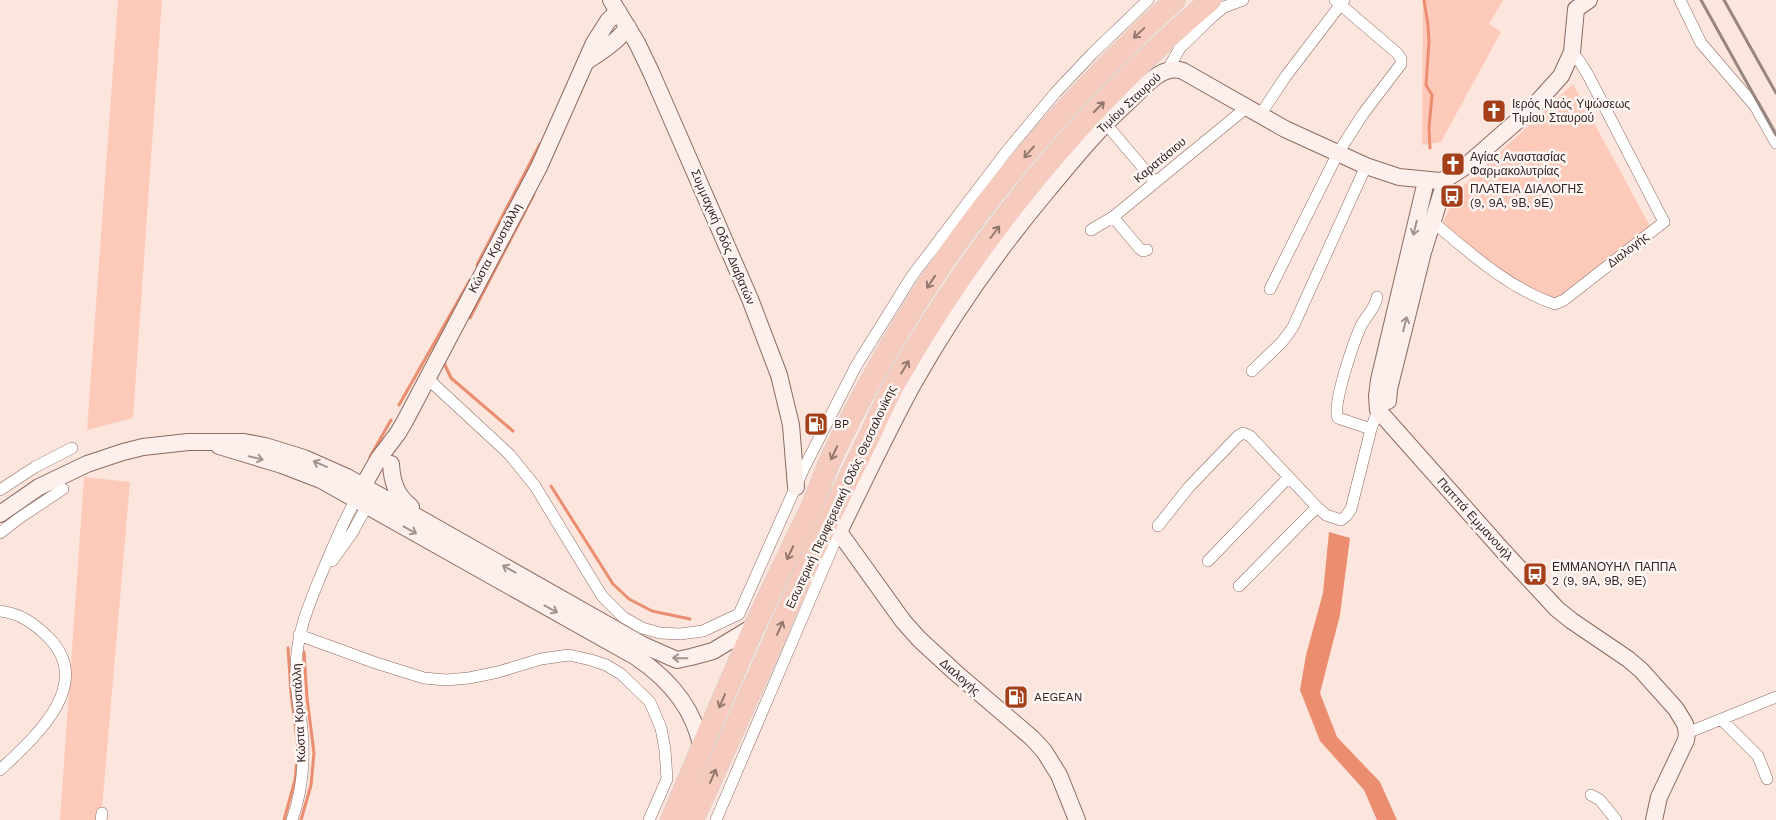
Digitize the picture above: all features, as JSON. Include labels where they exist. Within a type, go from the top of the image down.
[{"type":"highway","name":"Εσωτερική Περιφερειακή Οδός Θεσσαλονίκης","points":[[671,820],[756,625],[810,509],[832,455],[913,308],[955,245],[1007,177],[1130,41],[1175,0]]},
{"type":"highway","name":"Εσωτερική Περιφερειακή Οδός Θεσσαλονίκης","points":[[697,816],[840,493],[897,379],[931,324],[971,263],[1023,194],[1087,119],[1182,24],[1211,0]]},
{"type":"street","points":[[427,378],[509,454],[534,486],[602,596],[623,617],[642,628],[660,633],[680,634],[703,632],[739,614],[804,468],[856,366],[912,276],[1006,152],[1056,92],[1148,0]]},
{"type":"street","points":[[1168,69],[1180,48],[1213,16],[1224,7],[1242,0]]},
{"type":"street","points":[[1680,0],[1701,43],[1755,106],[1776,143]]},
{"type":"street","points":[[1260,115],[1290,69],[1340,2],[1402,59],[1401,64],[1338,153],[1270,289]]},
{"type":"street","name":"Τιμίου Σταυρού","points":[[839,532],[913,386],[966,298],[1012,233],[1071,162],[1106,124],[1162,72],[1176,68],[1183,71],[1285,129],[1366,166],[1399,177],[1440,181],[1463,168],[1484,150],[1544,96],[1561,76],[1572,52],[1580,3]]},
{"type":"street","name":"Συμμαχική Οδός Διαβατών","points":[[618,4],[652,72],[772,355],[789,414],[796,488]]},
{"type":"street","name":"Κώστα Κρυστάλλη","points":[[292,820],[298,801],[302,774],[303,741],[296,671],[299,635],[307,607],[320,579],[352,533],[379,458],[398,433],[539,167],[594,43],[618,4]]},
{"type":"street","points":[[587,60],[623,34],[628,27]]},
{"type":"street","name":"Διαλογής","points":[[1432,222],[1476,258],[1507,280],[1543,300],[1555,304],[1564,300],[1664,222],[1588,76],[1572,52]]},
{"type":"street","name":"Καρατάσιου","points":[[1090,230],[1113,217],[1246,108]]},
{"type":"street","points":[[1106,124],[1155,182]]},
{"type":"street","points":[[1252,371],[1282,342],[1293,327],[1366,166]]},
{"type":"street","points":[[1389,424],[1387,407],[1389,389],[1432,222],[1446,179]]},
{"type":"street","points":[[1158,526],[1190,487],[1238,436],[1243,434],[1250,436],[1288,478],[1326,515],[1341,520],[1346,516],[1351,509],[1371,429],[1378,410],[1379,380],[1426,181]]},
{"type":"street","points":[[1113,217],[1140,249],[1147,250]]},
{"type":"street","points":[[1371,429],[1338,418],[1336,411],[1344,375],[1360,328],[1376,303],[1377,297]]},
{"type":"street","name":"Παππά Εμμανουήλ","points":[[1378,410],[1557,609],[1628,658],[1641,670],[1676,709],[1687,733]]},
{"type":"street","name":"Κώστα Κρυστάλλη","points":[[365,496],[391,464],[398,433]]},
{"type":"street","points":[[0,514],[39,487],[87,464],[143,448],[188,442],[244,442],[279,449],[329,468],[365,496],[649,666],[678,695],[687,708],[696,724],[702,750]]},
{"type":"street","points":[[0,490],[35,467],[72,448]]},
{"type":"street","points":[[391,464],[392,478],[399,496],[436,528]]},
{"type":"street","points":[[1208,561],[1288,478]]},
{"type":"street","points":[[0,534],[18,519],[63,489]]},
{"type":"street","points":[[365,496],[436,528],[643,645],[677,660],[713,651],[756,625]]},
{"type":"street","points":[[1239,586],[1317,507]]},
{"type":"street","points":[[716,820],[839,532]]},
{"type":"street","name":"Διαλογής","points":[[839,532],[903,621],[919,639],[1032,738],[1044,751],[1059,775],[1077,820]]},
{"type":"street","points":[[0,611],[12,612],[34,623],[51,640],[66,666],[64,688],[50,718],[26,746],[0,770]]},
{"type":"street","points":[[299,635],[424,678],[446,680],[469,678],[498,672],[541,659],[569,655],[606,665],[621,674],[650,702],[662,728],[667,779],[649,820]]},
{"type":"street","points":[[1654,820],[1659,797],[1686,740],[1687,733],[1776,697]]},
{"type":"street","points":[[1722,720],[1758,756],[1766,779]]},
{"type":"street","points":[[1591,794],[1600,800],[1616,820]]},
{"type":"shaded area","points":[[118,0],[162,0],[133,418],[87,430]]},
{"type":"shaded area","points":[[1423,0],[1503,0],[1489,24],[1501,32],[1441,142],[1422,145]]},
{"type":"shaded area","points":[[1573,84],[1650,226],[1554,301],[1497,269],[1443,223],[1456,193]]},
{"type":"shaded area","points":[[84,477],[130,482],[101,820],[60,820]]},
{"type":"shaded area","points":[[1329,532],[1350,538],[1340,615],[1320,693],[1337,737],[1380,782],[1397,820],[1377,820],[1364,790],[1320,741],[1300,690],[1306,655],[1323,593]]},
{"type":"waterway","points":[[1424,0],[1429,42],[1426,85],[1432,95],[1429,128],[1430,148]]},
{"type":"waterway","points":[[477,265],[540,144]]},
{"type":"waterway","points":[[470,318],[534,194]]},
{"type":"waterway","points":[[399,405],[470,280]]},
{"type":"waterway","points":[[444,363],[451,378],[513,431]]},
{"type":"waterway","points":[[370,457],[391,420]]},
{"type":"waterway","points":[[551,486],[613,584],[629,599],[652,611],[690,619]]},
{"type":"waterway","points":[[284,820],[295,780],[298,748],[288,648]]},
{"type":"waterway","points":[[301,820],[311,785],[314,753],[307,698],[304,652]]},
{"type":"railway","points":[[1701,0],[1776,135]]},
{"type":"railway","points":[[1724,0],[1776,93]]},
{"type":"place","name":"Ιερός Ναός Υψώσεως Τιμίου Σταυρού","points":[[1494,111]]},
{"type":"place","name":"Αγίας Αναστασίας Φαρμακολυτρίας","points":[[1453,164]]},
{"type":"place","name":"ΠΛΑΤΕΙΑ ΔΙΑΛΟΓΗΣ (9, 9Α, 9Β, 9Ε)","points":[[1452,196]]},
{"type":"place","name":"BP","points":[[816,424]]},
{"type":"place","name":"ΕΜΜΑΝΟΥΗΛ ΠΑΠΠΑ 2 (9, 9Α, 9Β, 9Ε)","points":[[1535,574]]},
{"type":"place","name":"AEGEAN","points":[[1016,697]]}]
